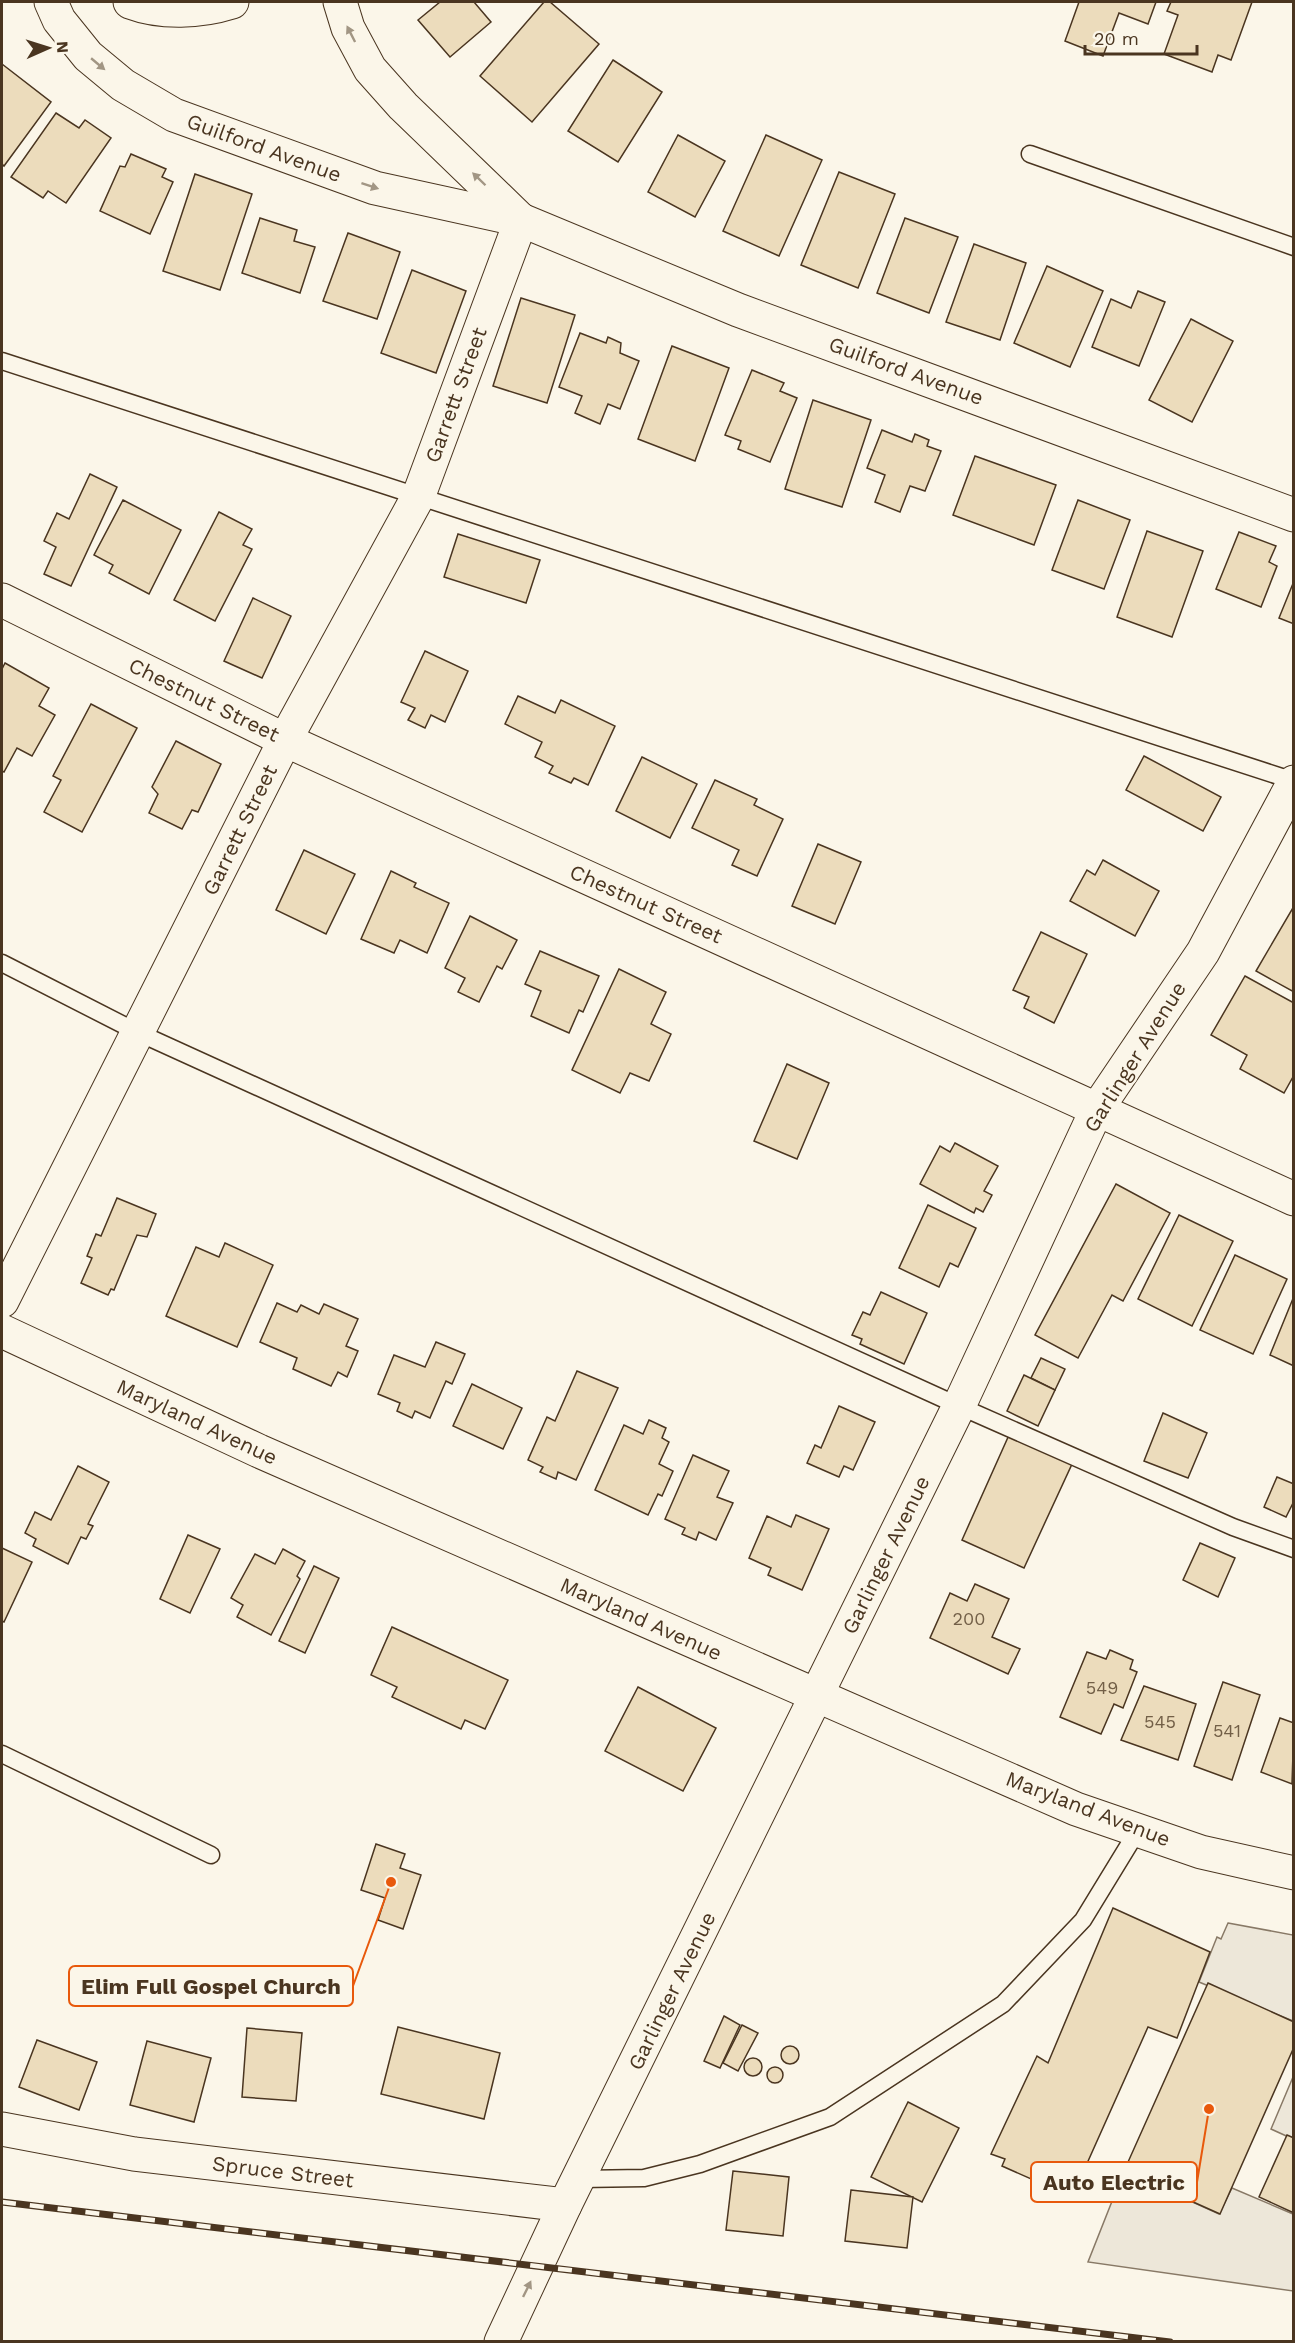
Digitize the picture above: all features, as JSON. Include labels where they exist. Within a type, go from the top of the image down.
[{"type":"street","name":"Guilford Avenue","points":[[51,2],[59,20],[88,56],[123,85],[174,115],[375,188],[521,220],[738,310],[1293,515]]},
{"type":"street","points":[[130,2],[176,11],[215,7],[232,2]]},
{"type":"street","name":"Guilford Avenue","points":[[340,2],[348,28],[370,69],[403,105],[521,220]]},
{"type":"street","name":"Garrett Street","points":[[2,1301],[285,740],[418,495],[521,220]]},
{"type":"street","name":"Chestnut Street","points":[[2,600],[285,740],[1293,1199]]},
{"type":"street","name":"Garlinger Avenue","points":[[501,2342],[572,2192],[959,1406],[1097,1108],[1203,952],[1293,781]]},
{"type":"street","name":"Maryland Avenue","points":[[2,1331],[259,1452],[1076,1809],[1201,1852],[1293,1873]]},
{"type":"street","name":"Spruce Street","points":[[2,2129],[134,2154],[572,2192]]},
{"type":"lane","points":[[1030,154],[1293,247]]},
{"type":"lane","points":[[2,361],[1293,781]]},
{"type":"lane","points":[[2,963],[139,1033],[959,1406],[1233,1527],[1293,1549]]},
{"type":"lane","points":[[2,1754],[211,1855]]},
{"type":"lane","points":[[572,2192],[606,2181],[644,2178],[700,2164],[830,2117],[1002,2004],[1083,1920],[1138,1830]]},
{"type":"shaded area","points":[[1228,1923],[1293,1935],[1293,2021],[1199,1982],[1217,1937],[1221,1939]]},
{"type":"shaded area","points":[[1293,2077],[1293,2139],[1271,2129]]},
{"type":"shaded area","points":[[1124,2171],[1219,2214],[1232,2188],[1293,2214],[1293,2291],[1088,2262]]},
{"type":"building","points":[[440,2],[474,2],[491,22],[450,57],[418,20]]},
{"type":"building","points":[[544,2],[550,2],[599,44],[532,122],[480,76]]},
{"type":"building","points":[[1079,2],[1156,2],[1148,24],[1119,13],[1103,56],[1065,41]]},
{"type":"building","points":[[1171,2],[1252,2],[1231,60],[1218,55],[1212,72],[1164,54],[1178,15],[1167,11]]},
{"type":"building","points":[[613,60],[662,92],[618,162],[568,131]]},
{"type":"building","points":[[2,64],[51,102],[4,166],[2,164]]},
{"type":"building","points":[[56,113],[79,128],[85,120],[111,138],[66,203],[48,191],[43,198],[11,177]]},
{"type":"building","points":[[678,135],[725,161],[695,217],[648,192]]},
{"type":"building","points":[[766,135],[822,160],[779,256],[723,231]]},
{"type":"building","points":[[131,154],[166,169],[162,177],[173,182],[150,234],[100,211],[120,166],[125,167]]},
{"type":"building","points":[[839,172],[895,194],[858,288],[801,265]]},
{"type":"building","points":[[195,174],[252,194],[220,290],[163,271]]},
{"type":"building","points":[[260,218],[297,230],[294,241],[315,247],[300,293],[242,273]]},
{"type":"building","points":[[905,218],[958,237],[929,313],[877,293]]},
{"type":"building","points":[[348,233],[400,252],[377,319],[323,301]]},
{"type":"building","points":[[974,244],[1026,263],[1000,340],[946,322]]},
{"type":"building","points":[[1047,266],[1103,291],[1070,367],[1014,343]]},
{"type":"building","points":[[412,270],[466,291],[436,373],[381,353]]},
{"type":"building","points":[[1138,291],[1165,302],[1139,366],[1092,347],[1111,299],[1131,308]]},
{"type":"building","points":[[521,298],[575,315],[547,403],[493,386]]},
{"type":"building","points":[[1191,319],[1233,341],[1192,422],[1149,400]]},
{"type":"building","points":[[580,333],[606,343],[608,337],[621,343],[620,353],[639,361],[620,409],[608,404],[600,424],[575,413],[582,396],[559,387]]},
{"type":"building","points":[[672,346],[729,368],[695,461],[638,439]]},
{"type":"building","points":[[752,370],[784,383],[780,391],[797,398],[770,462],[738,449],[741,441],[725,435]]},
{"type":"building","points":[[813,400],[871,420],[842,507],[785,489]]},
{"type":"building","points":[[882,430],[912,442],[915,434],[929,440],[927,446],[941,451],[925,491],[910,486],[900,512],[875,502],[885,475],[867,468]]},
{"type":"building","points":[[975,456],[1056,485],[1034,545],[953,515]]},
{"type":"building","points":[[90,474],[117,487],[71,586],[44,574],[56,547],[44,541],[57,513],[69,519]]},
{"type":"building","points":[[123,500],[181,530],[149,594],[109,573],[113,565],[94,555]]},
{"type":"building","points":[[1078,500],[1130,520],[1104,589],[1052,570]]},
{"type":"building","points":[[219,512],[252,529],[243,545],[252,549],[215,621],[174,600]]},
{"type":"building","points":[[1147,531],[1203,551],[1172,637],[1117,617]]},
{"type":"building","points":[[1239,532],[1276,546],[1269,562],[1277,566],[1261,607],[1216,589]]},
{"type":"building","points":[[458,534],[540,560],[526,603],[444,577]]},
{"type":"building","points":[[1294,581],[1294,624],[1279,618]]},
{"type":"building","points":[[253,598],[291,616],[262,678],[224,661]]},
{"type":"building","points":[[425,651],[468,671],[445,722],[431,715],[425,728],[408,720],[415,708],[401,702]]},
{"type":"building","points":[[5,663],[49,688],[39,706],[55,715],[32,756],[17,748],[4,772],[2,771],[2,669]]},
{"type":"building","points":[[518,696],[555,713],[561,700],[615,726],[588,785],[574,778],[571,783],[549,773],[553,766],[535,757],[542,742],[505,724]]},
{"type":"building","points":[[91,704],[137,728],[82,832],[44,812],[61,780],[53,776]]},
{"type":"building","points":[[176,741],[221,764],[198,812],[192,810],[182,829],[149,813],[158,794],[152,787]]},
{"type":"building","points":[[1144,756],[1221,797],[1203,831],[1126,790]]},
{"type":"building","points":[[642,757],[697,784],[670,838],[616,811]]},
{"type":"building","points":[[715,780],[757,799],[754,805],[783,819],[757,876],[732,865],[739,850],[692,828]]},
{"type":"building","points":[[818,844],[861,862],[835,924],[792,906]]},
{"type":"building","points":[[304,850],[355,874],[326,934],[276,910]]},
{"type":"building","points":[[1103,860],[1159,891],[1135,936],[1070,901],[1087,870],[1095,875]]},
{"type":"building","points":[[391,871],[416,883],[414,887],[449,903],[427,953],[400,940],[394,953],[361,939]]},
{"type":"building","points":[[1294,906],[1294,992],[1256,971]]},
{"type":"building","points":[[470,916],[517,940],[502,969],[497,966],[479,1002],[458,992],[465,978],[445,968]]},
{"type":"building","points":[[1041,932],[1087,954],[1054,1023],[1024,1008],[1029,997],[1013,990]]},
{"type":"building","points":[[540,951],[599,976],[583,1012],[579,1010],[569,1033],[531,1016],[541,991],[525,984]]},
{"type":"building","points":[[619,969],[666,992],[651,1024],[671,1034],[649,1081],[630,1073],[620,1093],[572,1070]]},
{"type":"building","points":[[1245,976],[1294,1003],[1294,1075],[1284,1093],[1240,1069],[1247,1055],[1211,1035]]},
{"type":"building","points":[[787,1064],[829,1083],[797,1159],[754,1141]]},
{"type":"building","points":[[955,1143],[998,1166],[984,1191],[992,1195],[983,1212],[976,1208],[974,1213],[920,1184],[940,1146],[950,1152]]},
{"type":"building","points":[[1116,1184],[1170,1213],[1123,1301],[1112,1295],[1078,1358],[1035,1335]]},
{"type":"building","points":[[117,1198],[156,1214],[147,1237],[137,1235],[114,1290],[111,1289],[108,1295],[81,1283],[92,1258],[87,1256],[96,1234],[101,1236]]},
{"type":"building","points":[[928,1205],[976,1228],[958,1267],[950,1263],[939,1287],[899,1268]]},
{"type":"building","points":[[1179,1215],[1233,1241],[1192,1326],[1138,1299]]},
{"type":"building","points":[[225,1243],[273,1265],[237,1347],[166,1316],[196,1247],[219,1257]]},
{"type":"building","points":[[1235,1255],[1287,1279],[1253,1354],[1200,1330]]},
{"type":"building","points":[[881,1292],[927,1313],[904,1364],[860,1344],[862,1339],[852,1335],[863,1312],[870,1315]]},
{"type":"building","points":[[1294,1296],[1294,1366],[1270,1355]]},
{"type":"building","points":[[277,1303],[297,1312],[301,1305],[319,1314],[324,1304],[358,1319],[346,1346],[358,1351],[347,1377],[338,1372],[331,1386],[293,1369],[297,1358],[260,1342]]},
{"type":"building","points":[[436,1342],[465,1354],[452,1384],[446,1381],[430,1418],[415,1411],[412,1418],[397,1411],[400,1403],[378,1394],[394,1355],[425,1367]]},
{"type":"building","points":[[1041,1358],[1065,1369],[1055,1390],[1031,1378]]},
{"type":"building","points":[[577,1371],[618,1388],[576,1480],[558,1472],[556,1479],[540,1472],[543,1467],[528,1460],[547,1417],[555,1421]]},
{"type":"building","points":[[1024,1375],[1055,1390],[1038,1426],[1007,1411]]},
{"type":"building","points":[[472,1384],[522,1408],[503,1449],[453,1426]]},
{"type":"building","points":[[839,1406],[875,1422],[853,1470],[844,1466],[839,1477],[807,1463],[815,1445],[821,1448]]},
{"type":"building","points":[[1163,1413],[1207,1433],[1188,1478],[1144,1461]]},
{"type":"building","points":[[649,1420],[666,1428],[662,1438],[669,1442],[659,1464],[673,1471],[662,1496],[658,1494],[648,1515],[595,1490],[624,1425],[643,1434]]},
{"type":"building","points":[[1009,1435],[1072,1464],[1024,1568],[962,1540]]},
{"type":"building","points":[[693,1455],[729,1471],[717,1497],[733,1503],[716,1540],[699,1532],[696,1540],[682,1534],[685,1528],[665,1519]]},
{"type":"building","points":[[78,1466],[109,1482],[88,1524],[93,1526],[86,1539],[81,1537],[68,1564],[33,1546],[36,1539],[25,1533],[35,1512],[51,1520]]},
{"type":"building","points":[[1277,1477],[1294,1484],[1294,1501],[1286,1517],[1264,1507]]},
{"type":"building","points":[[796,1515],[829,1529],[802,1590],[768,1575],[771,1568],[749,1558],[767,1516],[791,1527]]},
{"type":"building","points":[[188,1535],[220,1549],[190,1613],[160,1599]]},
{"type":"building","points":[[1200,1543],[1235,1558],[1218,1597],[1183,1580]]},
{"type":"building","points":[[2,1548],[32,1562],[4,1622],[2,1621]]},
{"type":"building","points":[[283,1549],[305,1561],[297,1576],[300,1579],[271,1635],[237,1617],[243,1605],[231,1598],[255,1554],[275,1564]]},
{"type":"building","points":[[314,1566],[339,1578],[305,1653],[279,1641]]},
{"type":"building","points":[[975,1584],[1009,1599],[992,1637],[1020,1649],[1008,1674],[930,1638],[950,1593],[967,1601]]},
{"type":"building","points":[[392,1627],[508,1680],[485,1729],[465,1720],[461,1729],[392,1697],[397,1687],[371,1675]]},
{"type":"building","points":[[1110,1650],[1133,1660],[1130,1669],[1137,1672],[1123,1708],[1114,1704],[1101,1734],[1060,1717],[1087,1652],[1106,1659]]},
{"type":"building","points":[[1223,1682],[1260,1695],[1232,1780],[1194,1766]]},
{"type":"building","points":[[1144,1686],[1196,1704],[1178,1760],[1121,1740]]},
{"type":"building","points":[[638,1687],[716,1728],[683,1791],[605,1751]]},
{"type":"building","points":[[1280,1718],[1294,1723],[1292,1784],[1261,1772]]},
{"type":"building","points":[[376,1844],[405,1854],[400,1868],[421,1875],[403,1929],[378,1920],[385,1898],[361,1890]]},
{"type":"building","points":[[1113,1908],[1210,1952],[1177,2038],[1148,2027],[1072,2197],[1002,2166],[1005,2159],[991,2154],[1037,2056],[1048,2063]]},
{"type":"building","points":[[1208,1983],[1294,2022],[1294,2047],[1220,2214],[1124,2171]]},
{"type":"building","points":[[724,2016],[740,2025],[720,2068],[704,2061]]},
{"type":"building","points":[[742,2025],[758,2033],[738,2071],[723,2063]]},
{"type":"building","points":[[398,2027],[500,2053],[484,2119],[381,2094]]},
{"type":"building","points":[[247,2028],[302,2033],[296,2101],[242,2097]]},
{"type":"building","points":[[37,2040],[97,2062],[79,2110],[19,2087]]},
{"type":"building","points":[[147,2041],[211,2058],[194,2122],[130,2105]]},
{"type":"building","points":[[790,2046],[796,2049],[799,2055],[796,2061],[790,2064],[784,2061],[781,2055],[784,2049]]},
{"type":"building","points":[[753,2058],[759,2061],[762,2067],[759,2073],[753,2076],[747,2073],[744,2067],[747,2061]]},
{"type":"building","points":[[772,2067],[778,2067],[783,2075],[781,2081],[772,2083],[767,2078],[767,2072]]},
{"type":"building","points":[[908,2102],[959,2128],[922,2202],[871,2177]]},
{"type":"building","points":[[1287,2135],[1294,2138],[1294,2213],[1259,2197]]},
{"type":"building","points":[[733,2171],[789,2177],[783,2236],[726,2230]]},
{"type":"building","points":[[851,2190],[913,2197],[907,2248],[845,2241]]},
{"type":"railway","points":[[2,2202],[1170,2342]]},
{"type":"place","name":"Elim Full Gospel Church","points":[[391,1882]]},
{"type":"place","name":"Auto Electric","points":[[1209,2109]]}]
